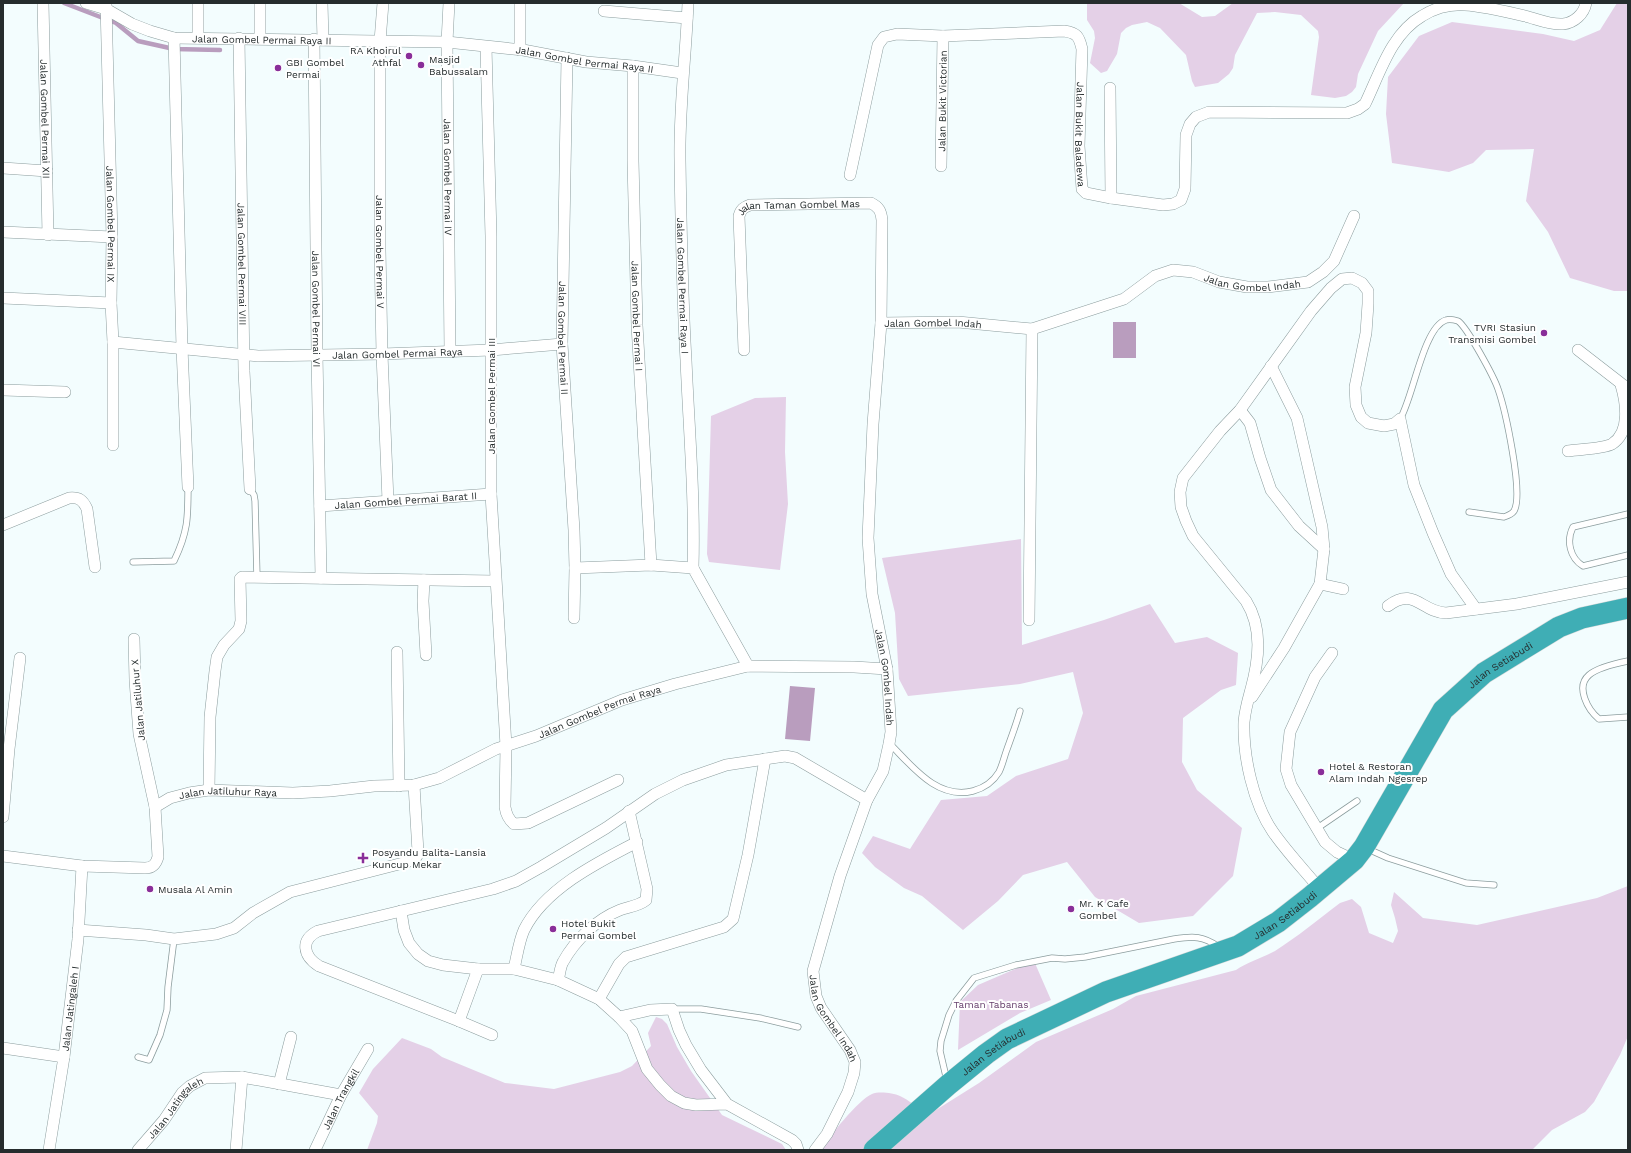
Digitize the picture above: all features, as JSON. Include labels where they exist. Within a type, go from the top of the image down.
[{"type":"highway","name":"Jalan Setiabudi","points":[[874,1150],[948,1085],[1006,1039],[1106,992],[1238,946],[1278,922],[1359,854],[1443,710],[1484,673],[1559,627],[1582,618],[1628,608]]},
{"type":"street","name":"Jalan Gombel Permai XII","points":[[43,3],[48,235]]},
{"type":"street","name":"Jalan Gombel Permai Raya II","points":[[86,3],[106,6],[138,26],[174,38],[260,38],[447,42],[520,50],[586,62],[633,66],[682,73]]},
{"type":"street","points":[[198,3],[198,38]]},
{"type":"street","points":[[260,3],[260,38]]},
{"type":"street","name":"Jalan Gombel Permai VI","points":[[321,578],[317,354],[318,39],[322,3]]},
{"type":"street","name":"Jalan Gombel Permai V","points":[[383,3],[380,41],[382,354],[388,501]]},
{"type":"street","name":"Jalan Gombel Permai IV","points":[[448,3],[447,42],[450,351]]},
{"type":"street","points":[[520,3],[520,50]]},
{"type":"street","name":"Jalan Gombel Permai Raya I","points":[[688,3],[682,73],[680,158],[686,360],[693,470],[694,568]]},
{"type":"street","name":"Jalan Bukit Baladewa","points":[[850,175],[873,60],[878,45],[884,37],[897,34],[943,36],[1064,31],[1074,33],[1080,39],[1082,49],[1080,179],[1082,189],[1086,193],[1110,198],[1163,205],[1173,204],[1181,200],[1185,189],[1186,135],[1190,124],[1196,117],[1208,112],[1347,113],[1358,110],[1365,104],[1389,53],[1404,32],[1422,16],[1444,6],[1465,5],[1517,14],[1552,23],[1564,24],[1575,20],[1585,9],[1586,3]]},
{"type":"street","name":"Jalan Gombel Permai IX","points":[[106,6],[112,237],[111,303],[113,342],[113,446]]},
{"type":"street","points":[[604,11],[687,18]]},
{"type":"street","name":"Jalan Bukit Victorian","points":[[941,166],[943,36]]},
{"type":"street","points":[[174,38],[182,348],[188,487]]},
{"type":"street","name":"Jalan Gombel Permai VIII","points":[[239,38],[244,355],[250,490]]},
{"type":"street","name":"Jalan Gombel Permai III","points":[[486,47],[491,236],[491,494],[506,746]]},
{"type":"street","name":"Jalan Gombel Permai II","points":[[567,58],[562,344],[575,568],[574,618]]},
{"type":"street","name":"Jalan Gombel Permai I","points":[[633,66],[633,168],[637,325],[651,565]]},
{"type":"street","points":[[1110,88],[1110,198]]},
{"type":"street","points":[[3,168],[47,171]]},
{"type":"street","name":"Jalan Taman Gombel Mas","points":[[744,350],[739,216],[743,208],[750,204],[871,203],[878,207],[881,212],[882,220],[881,323]]},
{"type":"street","name":"Jalan Gombel Indah","points":[[815,1150],[827,1134],[848,1092],[854,1073],[855,1062],[850,1050],[821,1008],[816,996],[813,971],[840,876],[867,800],[883,771],[889,744],[890,710],[887,669],[872,594],[868,538],[873,424],[881,323],[958,322],[1032,329],[1124,299],[1156,276],[1173,270],[1193,272],[1220,282],[1247,287],[1268,288],[1308,282],[1324,272],[1334,260],[1354,216]]},
{"type":"street","points":[[3,232],[112,237]]},
{"type":"street","points":[[1320,888],[1273,831],[1255,794],[1245,750],[1244,721],[1257,663],[1257,627],[1252,611],[1246,601],[1193,536],[1181,507],[1180,492],[1183,478],[1220,431],[1240,410],[1312,311],[1331,288],[1342,279],[1352,278],[1362,283],[1368,292],[1366,333],[1355,387],[1356,405],[1360,417],[1368,423],[1384,426],[1394,424],[1400,419],[1414,485],[1433,533],[1451,574],[1476,609]]},
{"type":"street","points":[[3,298],[111,303]]},
{"type":"street","points":[[1029,620],[1032,329]]},
{"type":"street","name":"Jalan Gombel Permai Raya","points":[[113,342],[244,355],[382,354],[491,350],[562,344]]},
{"type":"street","points":[[1568,451],[1612,444],[1621,434],[1625,423],[1625,387],[1578,350]]},
{"type":"street","points":[[1246,707],[1284,648],[1320,584],[1324,549],[1322,527],[1297,418],[1271,366]]},
{"type":"street","points":[[3,390],[66,392]]},
{"type":"street","points":[[1240,410],[1250,423],[1271,490],[1298,526],[1324,549]]},
{"type":"street","name":"Jalan Gombel Permai Barat II","points":[[320,506],[491,494]]},
{"type":"street","points":[[3,525],[69,498],[79,499],[84,503],[87,509],[95,567]]},
{"type":"street","points":[[575,568],[651,565],[694,568],[748,666]]},
{"type":"street","points":[[209,790],[210,717],[217,657],[229,638],[239,629],[241,622],[241,578],[495,581]]},
{"type":"street","points":[[424,580],[423,601],[426,655]]},
{"type":"street","points":[[1388,606],[1400,598],[1406,598],[1417,600],[1439,613],[1517,604],[1628,582]]},
{"type":"street","points":[[1320,584],[1343,588]]},
{"type":"street","name":"Jalan Jatiluhur X","points":[[134,640],[139,734],[155,807]]},
{"type":"street","points":[[397,652],[399,786]]},
{"type":"street","points":[[1332,653],[1315,677],[1290,732],[1286,769],[1291,785],[1316,829],[1330,848],[1359,854]]},
{"type":"street","points":[[3,817],[9,749],[20,658]]},
{"type":"street","name":"Jalan Gombel Permai Raya","points":[[506,746],[536,736],[622,700],[675,684],[748,666],[854,667],[887,669]]},
{"type":"street","points":[[506,746],[504,807],[510,820],[514,824],[528,823],[618,780]]},
{"type":"street","name":"Jalan Jatiluhur Raya","points":[[155,807],[170,798],[209,790],[293,793],[374,786],[414,785],[439,778],[506,746]]},
{"type":"street","points":[[492,1035],[319,966],[309,958],[306,946],[308,938],[313,934],[359,921],[494,889],[516,881],[606,828],[655,794],[683,780],[726,765],[785,756],[795,758],[867,800]]},
{"type":"street","points":[[599,999],[619,964],[626,957],[724,927],[733,919],[748,855],[765,759]]},
{"type":"street","points":[[78,930],[146,935],[174,939],[216,934],[234,928],[253,913],[290,892],[412,860],[417,856],[418,852],[414,785]]},
{"type":"street","points":[[3,856],[82,866],[152,867],[157,861],[158,857],[155,807]]},
{"type":"street","points":[[558,980],[562,963],[582,936],[607,917],[646,900],[647,888],[629,811]]},
{"type":"street","points":[[514,969],[524,930],[539,908],[565,884],[588,869],[637,842]]},
{"type":"street","name":"Jalan Jatingaleh I","points":[[49,1150],[64,1057],[78,940],[82,866]]},
{"type":"street","points":[[401,911],[404,930],[409,943],[418,954],[428,961],[443,965],[478,969],[514,969],[558,980],[599,999],[619,1017],[632,1032],[647,1069],[671,1096],[684,1103],[696,1105],[727,1104]]},
{"type":"street","points":[[460,1021],[478,969]]},
{"type":"street","points":[[619,1017],[650,1010],[672,1009],[686,1045],[701,1070],[727,1104],[792,1140],[796,1144],[798,1150]]},
{"type":"street","points":[[279,1084],[291,1037]]},
{"type":"street","points":[[3,1048],[64,1057]]},
{"type":"street","name":"Jalan Trangkil","points":[[315,1150],[341,1095],[368,1048]]},
{"type":"street","points":[[236,1150],[242,1077]]},
{"type":"street","name":"Jalan Jatingaleh","points":[[138,1150],[164,1120],[182,1093],[190,1086],[204,1078],[242,1077],[341,1095]]},
{"type":"lane","points":[[1400,419],[1428,341],[1440,322],[1448,319],[1458,321],[1466,330],[1497,388],[1505,414],[1516,480],[1516,504],[1514,512],[1504,517],[1469,512]]},
{"type":"lane","points":[[133,562],[174,561],[186,531],[188,487]]},
{"type":"lane","points":[[250,490],[255,501],[257,577]]},
{"type":"lane","points":[[1628,514],[1573,527],[1569,540],[1572,556],[1583,566],[1628,555]]},
{"type":"lane","points":[[1628,660],[1612,664],[1589,675],[1583,685],[1583,695],[1592,713],[1599,719],[1628,716]]},
{"type":"lane","points":[[889,744],[927,780],[939,788],[954,792],[967,792],[981,789],[992,781],[999,771],[1020,711]]},
{"type":"lane","points":[[1316,829],[1357,801]]},
{"type":"lane","points":[[1359,854],[1388,858],[1466,883],[1494,885]]},
{"type":"lane","points":[[948,1085],[940,1051],[941,1041],[956,1001],[974,978],[1016,965],[1045,960],[1085,957],[1158,941],[1188,937],[1209,940],[1224,951]]},
{"type":"lane","points":[[138,1057],[149,1060],[160,1036],[167,1010],[168,987],[174,939]]},
{"type":"lane","points":[[672,1009],[701,1009],[760,1018],[798,1027]]},
{"type":"green space","points":[[1087,3],[1179,3],[1202,17],[1215,16],[1233,3],[1404,3],[1378,31],[1358,74],[1356,87],[1346,96],[1335,98],[1311,95],[1319,37],[1318,31],[1301,15],[1275,12],[1257,13],[1235,55],[1233,68],[1229,74],[1218,83],[1195,87],[1192,81],[1186,55],[1160,28],[1147,22],[1132,25],[1121,33],[1117,54],[1107,71],[1101,73],[1090,63],[1095,38],[1094,31],[1087,20]]},
{"type":"green space","points":[[1617,3],[1628,3],[1628,291],[1614,291],[1570,278],[1548,232],[1526,201],[1534,149],[1486,150],[1473,163],[1449,172],[1392,163],[1386,114],[1388,77],[1419,36],[1452,22],[1543,34],[1574,41],[1600,30]]},
{"type":"green space","points":[[786,397],[785,452],[788,504],[780,570],[709,562],[707,554],[711,416],[755,398]]},
{"type":"green space","points":[[1021,539],[1022,645],[1104,620],[1150,604],[1175,643],[1207,637],[1238,653],[1236,685],[1221,690],[1183,718],[1182,762],[1197,790],[1242,828],[1233,876],[1193,916],[1139,923],[1095,897],[1067,862],[1023,875],[998,901],[963,930],[922,896],[904,888],[875,867],[862,853],[873,836],[910,849],[941,800],[987,796],[1016,776],[1068,759],[1083,713],[1073,672],[1020,684],[908,696],[899,679],[895,613],[882,558]]},
{"type":"green space","points":[[1628,886],[1628,1036],[1620,1055],[1594,1102],[1585,1112],[1552,1130],[1532,1150],[820,1150],[859,1103],[872,1094],[886,1093],[900,1096],[928,1115],[979,1083],[1036,1042],[1113,1009],[1136,996],[1236,970],[1275,951],[1340,903],[1352,899],[1361,907],[1369,933],[1393,943],[1398,931],[1391,905],[1394,892],[1423,918],[1477,925],[1597,898]]},
{"type":"green space","name":"Taman Tabanas","points":[[1034,961],[1051,1000],[1020,1013],[958,1050],[960,1002],[978,985]]},
{"type":"green space","points":[[656,1017],[662,1019],[667,1024],[677,1047],[691,1071],[722,1115],[782,1144],[786,1150],[367,1150],[377,1123],[378,1116],[359,1093],[373,1069],[402,1038],[431,1049],[442,1057],[505,1083],[554,1089],[620,1072],[632,1066],[651,1046],[648,1033]]},
{"type":"shaded area","points":[[1113,322],[1136,322],[1136,358],[1113,358]]},
{"type":"shaded area","points":[[790,686],[815,688],[810,741],[785,739]]},
{"type":"waterway","points":[[64,3],[116,23],[138,41],[174,49],[220,50]]},
{"type":"place","name":"RA Khoirul Athfal","points":[[409,56]]},
{"type":"place","name":"Masjid Babussalam","points":[[421,65]]},
{"type":"place","name":"GBI Gombel Permai","points":[[278,68]]},
{"type":"place","name":"TVRI Stasiun Transmisi Gombel","points":[[1544,333]]},
{"type":"place","name":"Hotel & Restoran Alam Indah Ngesrep","points":[[1321,772]]},
{"type":"place","name":"Posyandu Balita-Lansia Kuncup Mekar","points":[[363,858]]},
{"type":"place","name":"Musala Al Amin","points":[[150,889]]},
{"type":"place","name":"Mr. K Cafe Gombel","points":[[1071,909]]},
{"type":"place","name":"Hotel Bukit Permai Gombel","points":[[553,929]]}]
